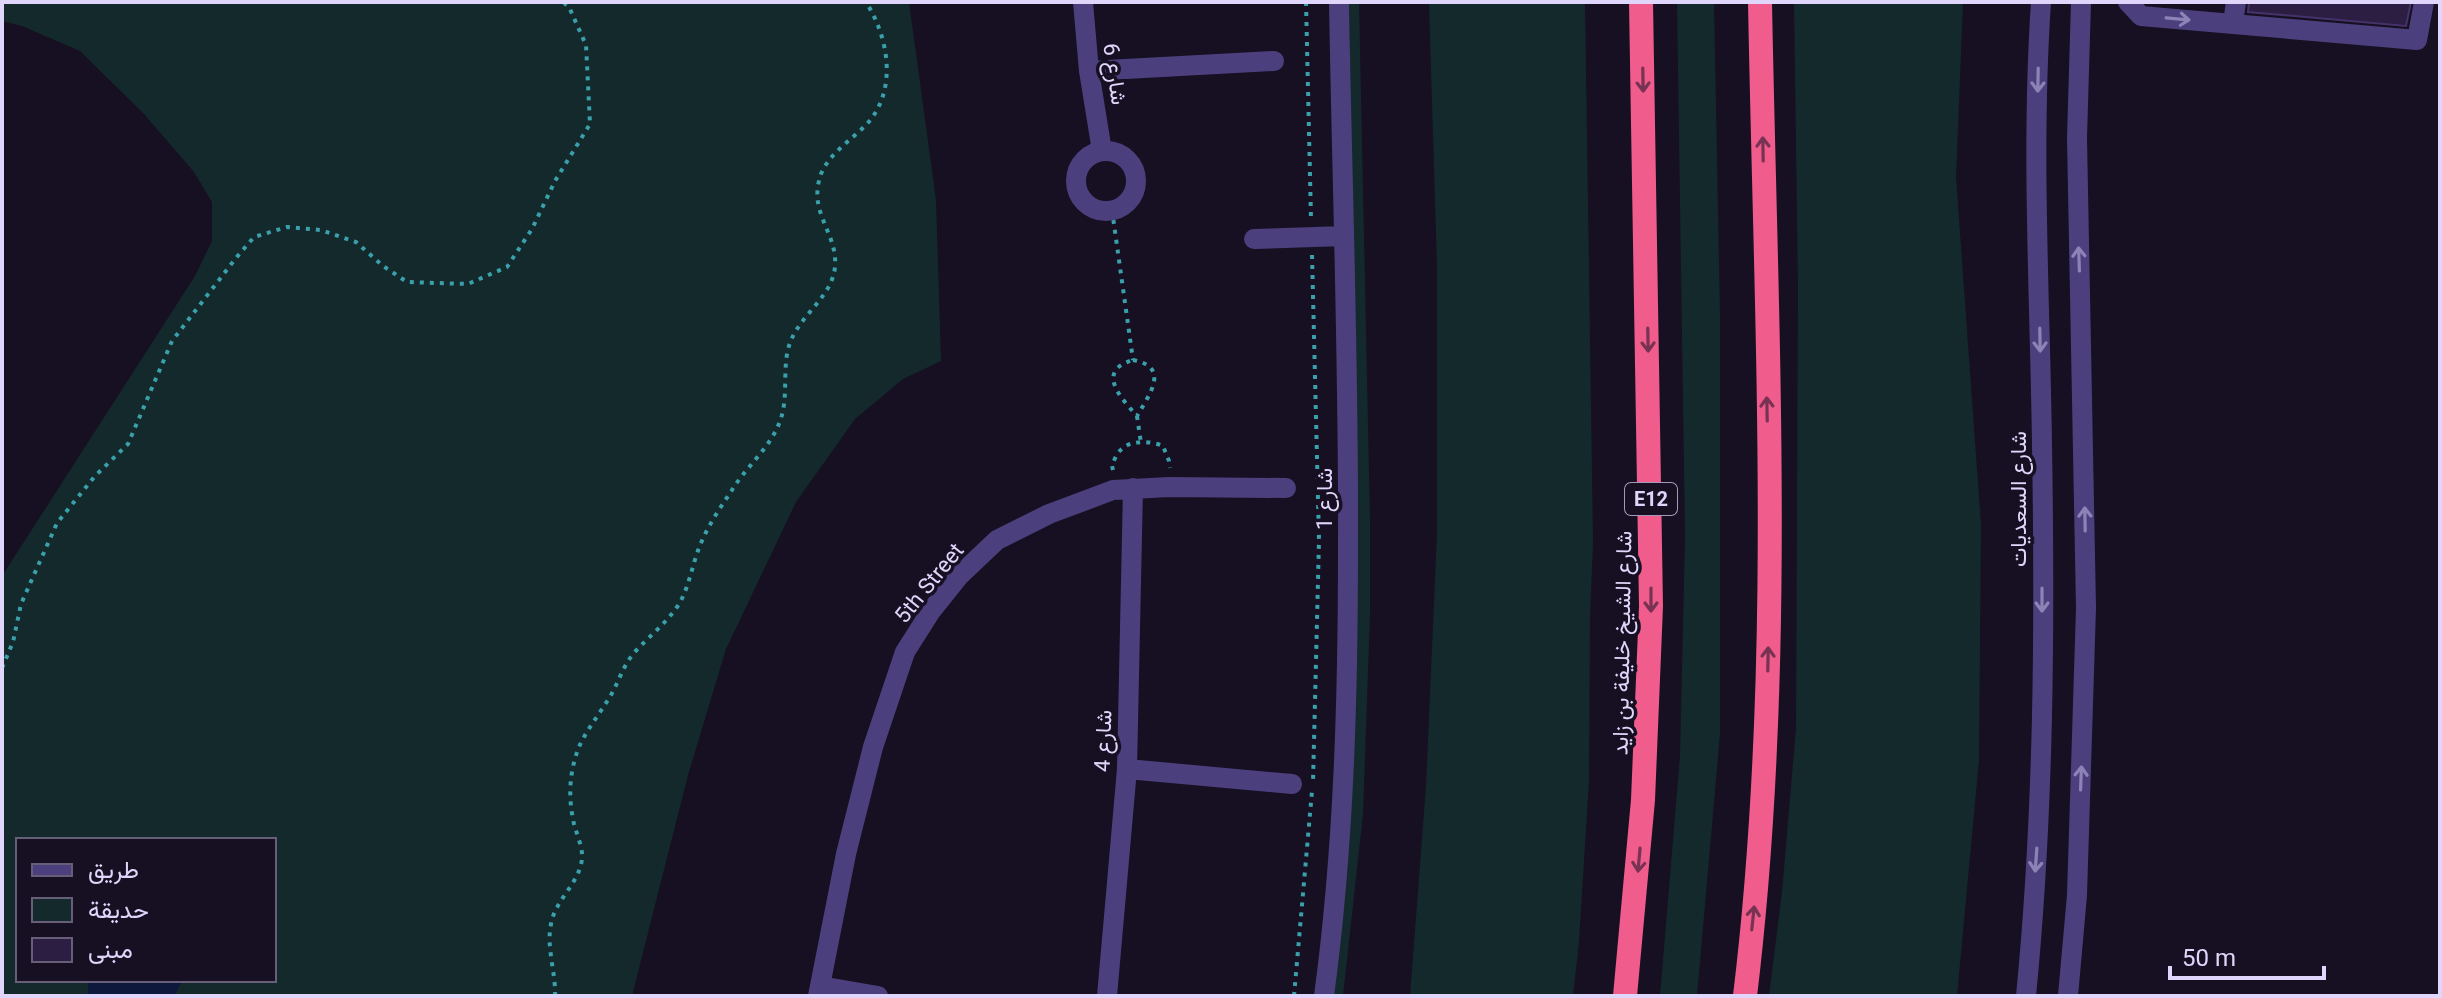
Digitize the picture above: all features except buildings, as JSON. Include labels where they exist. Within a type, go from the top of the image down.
[{"type":"highway","name":"شارع الشيخ خليفة بن زايد","points":[[1625,996],[1643,800],[1651,606],[1641,2]]},
{"type":"highway","points":[[1745,996],[1761,823],[1768,660],[1769,501],[1760,2]]},
{"type":"street","name":"شارع 6","points":[[1083,2],[1089,71],[1102,151]]},
{"type":"street","name":"شارع 1","points":[[1324,996],[1345,768],[1348,464],[1339,2]]},
{"type":"street","name":"شارع السعديات","points":[[2026,996],[2043,706],[2037,201],[2041,2]]},
{"type":"street","points":[[2128,2],[2141,16],[2417,40],[2424,2]]},
{"type":"street","points":[[2233,23],[2236,2]]},
{"type":"street","points":[[2068,996],[2077,895],[2086,608],[2077,138],[2085,6]]},
{"type":"street","points":[[1089,71],[1274,61]]},
{"type":"street","points":[[1102,151],[1122,156],[1129,162],[1136,181],[1129,200],[1112,210],[1093,208],[1085,203],[1076,186],[1079,167],[1102,151]]},
{"type":"street","points":[[1254,239],[1344,236]]},
{"type":"street","name":"شارع 4","points":[[1107,996],[1127,769],[1133,488]]},
{"type":"street","name":"5th Street","points":[[819,991],[846,854],[873,747],[905,652],[931,611],[959,576],[997,540],[1049,514],[1113,490],[1286,488]]},
{"type":"street","points":[[1127,769],[1292,784]]},
{"type":"street","points":[[819,991],[878,996]]},
{"type":"path","points":[[2,668],[13,642],[21,604],[57,523],[95,476],[128,444],[172,341],[254,237],[287,227],[321,230],[356,242],[407,282],[468,284],[507,267],[532,229],[555,181],[590,124],[586,45],[569,7],[563,2]]},
{"type":"path","points":[[569,7],[575,2]]},
{"type":"path","points":[[555,996],[551,924],[556,909],[578,874],[582,857],[570,796],[572,772],[580,746],[625,666],[681,600],[699,546],[715,517],[738,480],[775,434],[781,419],[791,340],[806,315],[831,287],[835,253],[817,207],[822,171],[868,123],[879,105],[887,78],[885,49],[878,21],[866,2]]},
{"type":"path","points":[[1294,996],[1311,819],[1317,695],[1319,540],[1306,2]]},
{"type":"path","points":[[1112,210],[1133,360]]},
{"type":"path","points":[[1137,416],[1156,383],[1154,372],[1144,362],[1133,360],[1117,369],[1113,379],[1119,396],[1137,416],[1141,443]]},
{"type":"path","points":[[1115,478],[1112,466],[1117,455],[1129,444],[1154,442],[1163,446],[1170,474]]},
{"type":"green space","points":[[2,2],[909,2],[936,200],[941,361],[903,379],[855,419],[796,502],[726,649],[688,775],[632,996],[174,996],[184,982],[276,982],[276,838],[16,838],[16,982],[89,982],[88,996],[2,996],[2,576],[195,276],[212,241],[212,202],[194,172],[144,114],[80,51],[22,26],[2,21]]},
{"type":"green space","points":[[1349,2],[1359,2],[1370,614],[1363,814],[1343,996],[1332,996],[1350,819],[1357,642]]},
{"type":"green space","points":[[1429,2],[1585,2],[1593,543],[1589,780],[1573,996],[1410,996],[1426,786],[1437,534],[1437,267]]},
{"type":"green space","points":[[1677,2],[1714,2],[1720,315],[1720,734],[1697,996],[1660,996],[1680,756],[1685,536]]},
{"type":"green space","points":[[1794,2],[1963,2],[1956,177],[1981,525],[1979,760],[1957,996],[1769,996],[1782,892],[1796,728],[1798,290]]},
{"type":"water","points":[[89,982],[184,982],[174,996],[88,996]]}]
